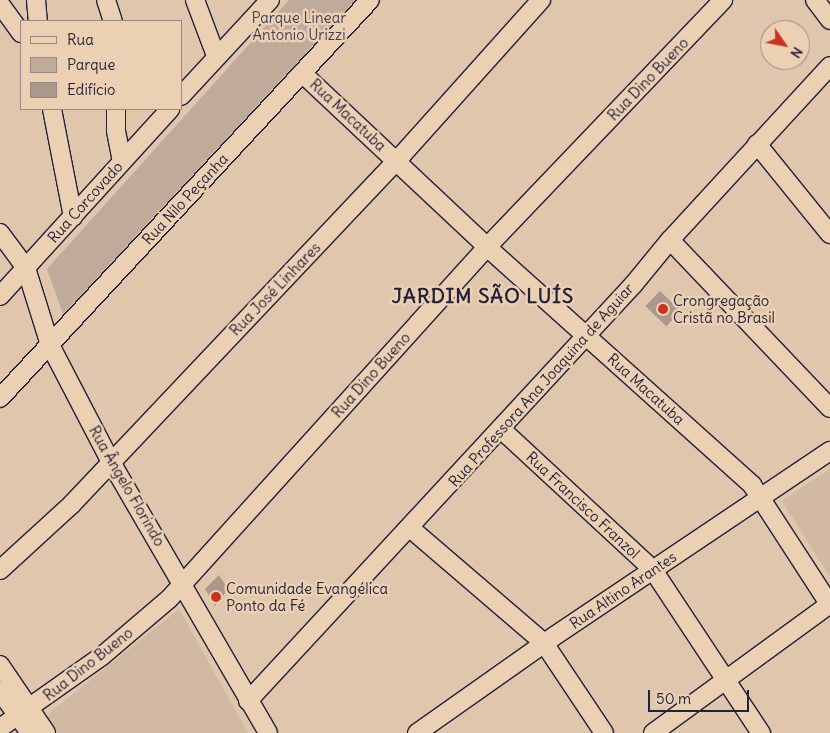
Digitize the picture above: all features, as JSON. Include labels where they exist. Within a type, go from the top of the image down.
[{"type":"street","points":[[36,0],[38,20]]},
{"type":"street","points":[[106,0],[113,20]]},
{"type":"street","points":[[195,0],[216,56]]},
{"type":"street","points":[[182,95],[216,56],[270,0]]},
{"type":"street","name":"Rua Nilo Peçanha","points":[[0,398],[370,0]]},
{"type":"street","name":"Rua José Linhares","points":[[0,570],[72,504],[397,161],[541,0]]},
{"type":"street","name":"Rua Dino Bueno","points":[[0,728],[102,656],[184,584],[487,247],[723,0]]},
{"type":"street","points":[[815,0],[830,20]]},
{"type":"street","points":[[0,4],[20,32]]},
{"type":"street","name":"Rua Professora Ana Joaquina de Aguiar","points":[[248,701],[633,285],[670,240],[830,66]]},
{"type":"street","name":"Rua Macatuba","points":[[302,73],[487,247],[752,485],[762,497],[830,605]]},
{"type":"street","points":[[52,110],[73,218]]},
{"type":"street","points":[[116,110],[116,131],[122,161]]},
{"type":"street","name":"Rua Corcovado","points":[[0,296],[73,218],[169,110]]},
{"type":"street","points":[[757,144],[830,234]]},
{"type":"street","name":"Rua Ângelo Florindo","points":[[0,232],[26,268],[50,345],[111,462],[184,584],[248,701],[268,733]]},
{"type":"street","points":[[670,240],[830,408]]},
{"type":"street","name":"Rua Francisco Franzol","points":[[501,429],[653,570],[761,733]]},
{"type":"street","name":"Rua Altino Arantes","points":[[417,733],[544,643],[830,451]]},
{"type":"street","points":[[410,528],[544,643],[604,733]]},
{"type":"street","points":[[652,733],[830,605]]},
{"type":"street","points":[[0,665],[24,712],[30,733]]},
{"type":"street","points":[[0,691],[46,733]]},
{"type":"shaded area","points":[[830,469],[830,577],[782,501]]},
{"type":"shaded area","points":[[179,609],[248,733],[50,733],[43,723],[53,710]]},
{"type":"green space","name":"Parque Linear Antonio Urizzi","points":[[289,0],[355,0],[63,314],[47,269]]},
{"type":"building","name":"Crongregação Cristã no Brasil","points":[[660,291],[681,311],[666,326],[645,306]]},
{"type":"building","name":"Comunidade Evangélica Ponto da Fé","points":[[219,575],[228,589],[215,606],[205,589]]},
{"type":"place","name":"Crongregação Cristã no Brasil","points":[[663,309]]},
{"type":"place","name":"Comunidade Evangélica Ponto da Fé","points":[[216,597]]},
{"type":"district","name":"JARDIM SÃO LUÍS","points":[[483,295]]}]
